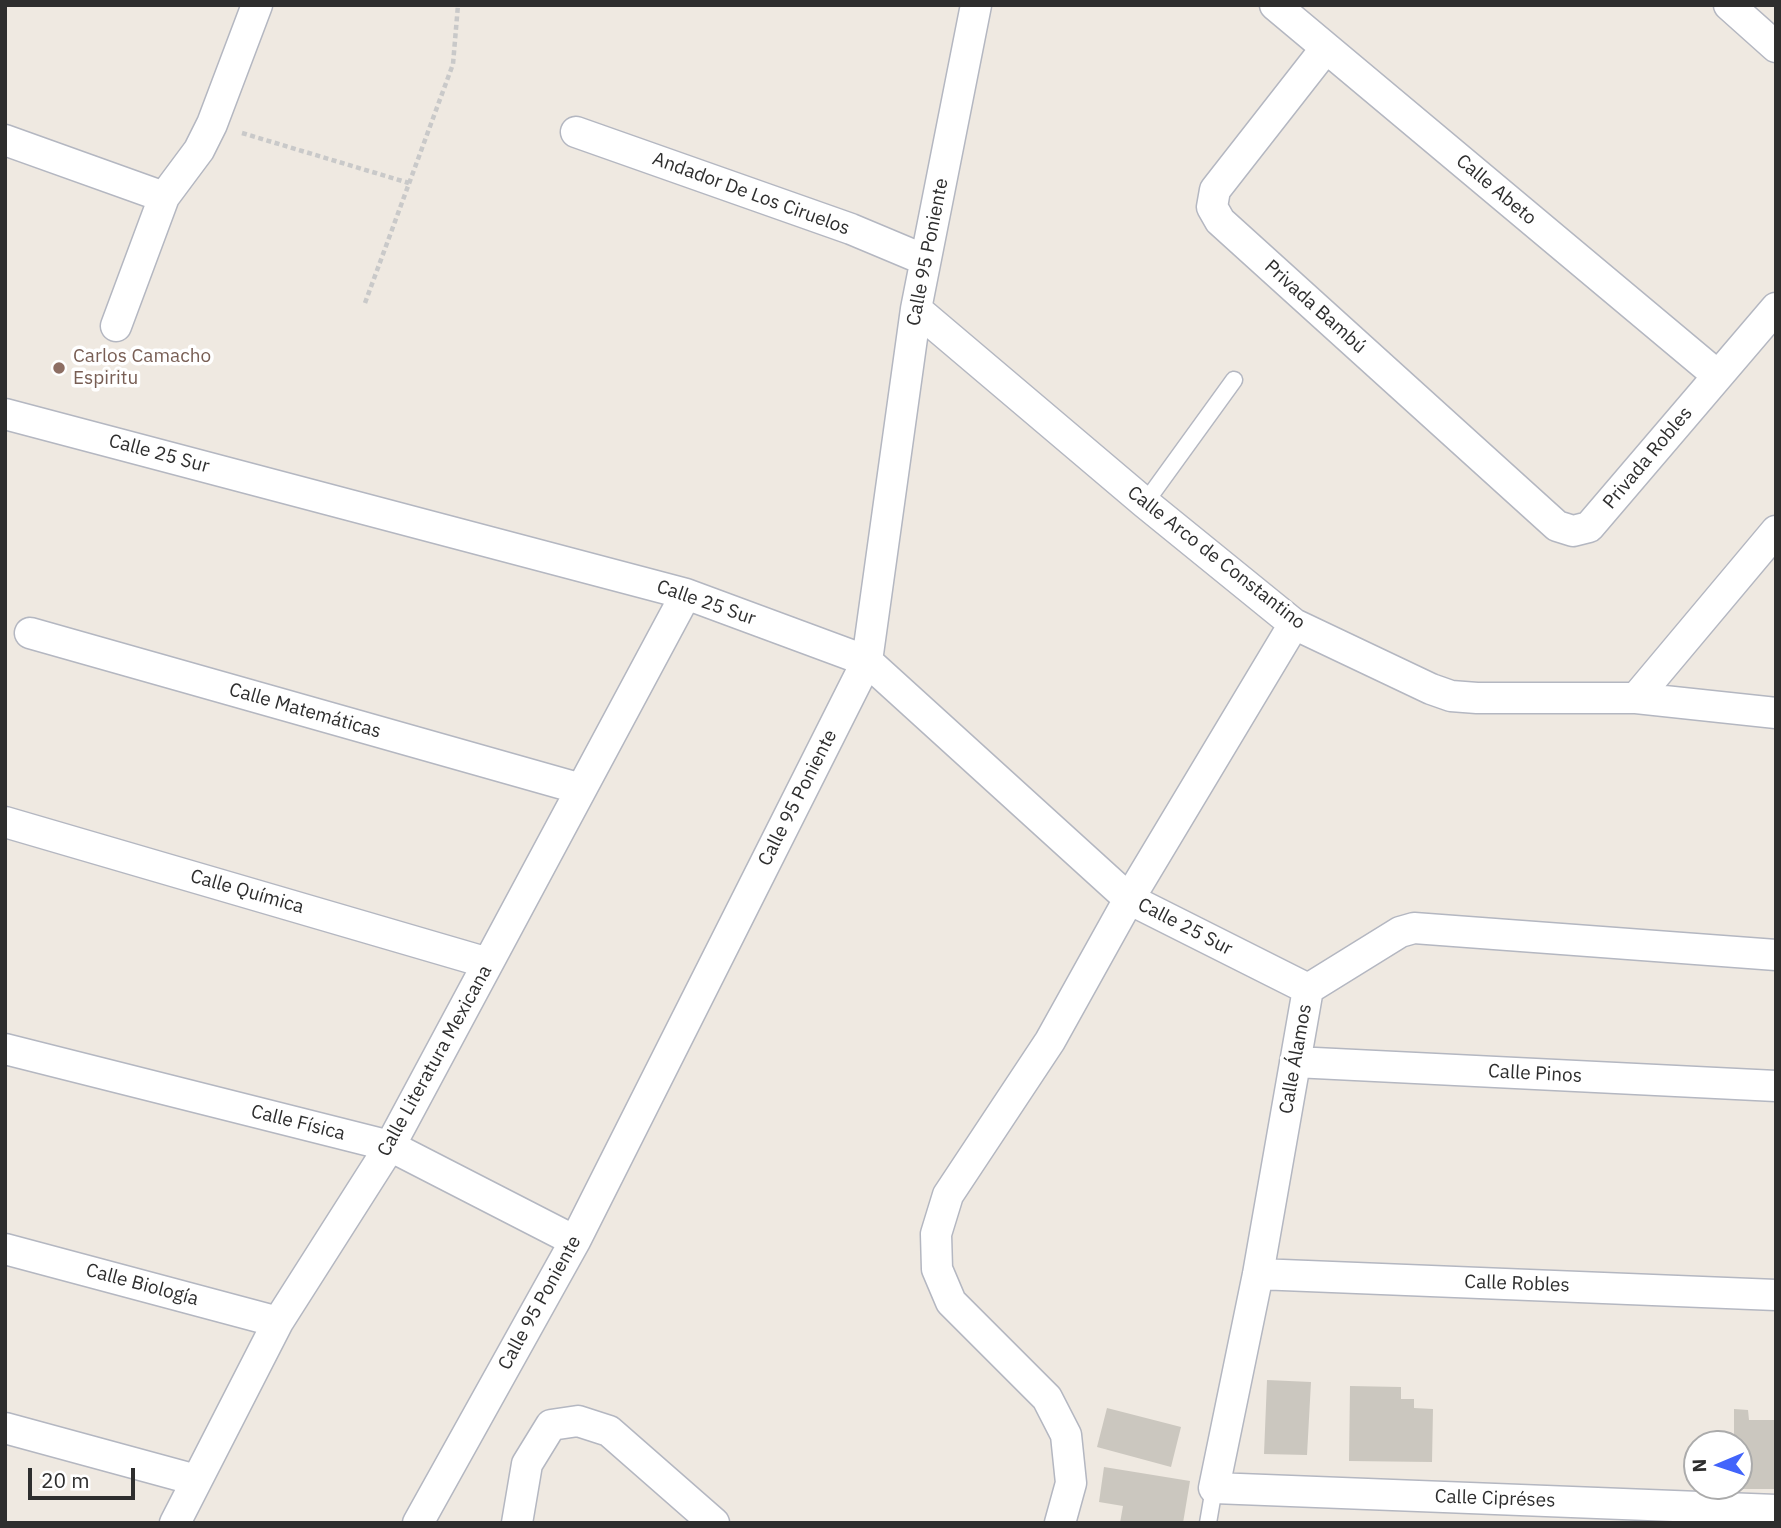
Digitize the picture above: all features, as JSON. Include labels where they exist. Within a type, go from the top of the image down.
[{"type":"street","points":[[116,326],[164,197],[212,124],[257,5]]},
{"type":"street","name":"Calle 95 Poniente","points":[[418,1523],[575,1241],[867,660],[916,309],[976,5]]},
{"type":"street","name":"Calle Abeto","points":[[1275,5],[1717,375]]},
{"type":"street","points":[[1729,5],[1776,47]]},
{"type":"street","name":"Privada Bambú","points":[[1326,48],[1214,190],[1212,207],[1220,221],[1557,526],[1573,531]]},
{"type":"street","name":"Andador De Los Ciruelos","points":[[576,132],[851,229],[925,260]]},
{"type":"street","points":[[5,141],[164,197]]},
{"type":"street","points":[[1717,375],[1776,308]]},
{"type":"street","name":"Calle Arco de Constantino","points":[[916,309],[1145,503],[1294,624],[1431,689],[1451,696],[1477,698],[1636,698],[1776,713]]},
{"type":"street","name":"Privada Robles","points":[[1573,531],[1589,527],[1717,375]]},
{"type":"street","name":"Calle 25 Sur","points":[[5,414],[686,594],[867,660],[1129,899],[1308,989]]},
{"type":"street","points":[[1636,698],[1776,531]]},
{"type":"street","name":"Calle Literatura Mexicana","points":[[175,1523],[278,1322],[390,1146],[686,594]]},
{"type":"street","points":[[1060,1523],[1071,1483],[1066,1435],[1047,1398],[951,1302],[937,1269],[936,1234],[948,1195],[1050,1041],[1129,899],[1294,624]]},
{"type":"street","name":"Calle Matemáticas","points":[[30,634],[581,789]]},
{"type":"street","name":"Calle Química","points":[[5,822],[488,962]]},
{"type":"street","name":"Calle Álamos","points":[[1214,1488],[1258,1273],[1308,989],[1400,932],[1414,928],[1776,955]]},
{"type":"street","name":"Calle Física","points":[[5,1049],[390,1146],[575,1241]]},
{"type":"street","name":"Calle Pinos","points":[[1295,1062],[1776,1086]]},
{"type":"street","name":"Calle Biología","points":[[5,1249],[278,1322]]},
{"type":"street","name":"Calle Robles","points":[[1258,1273],[1776,1295]]},
{"type":"street","points":[[517,1523],[527,1464],[551,1425],[578,1421],[609,1431],[714,1523]]},
{"type":"street","points":[[5,1428],[197,1480]]},
{"type":"street","name":"Calle Cipréses","points":[[1214,1488],[1776,1510]]},
{"type":"lane","points":[[1145,503],[1234,380]]},
{"type":"lane","name":"Calle Álamos","points":[[1208,1523],[1214,1488]]},
{"type":"path","points":[[365,303],[453,64],[458,5]]},
{"type":"path","points":[[212,124],[409,183]]},
{"type":"building","points":[[1267,1380],[1311,1382],[1307,1455],[1264,1454]]},
{"type":"building","points":[[1350,1386],[1401,1387],[1401,1399],[1414,1399],[1414,1408],[1433,1409],[1432,1462],[1349,1461]]},
{"type":"building","points":[[1107,1408],[1181,1427],[1171,1467],[1097,1447]]},
{"type":"building","points":[[1734,1409],[1748,1410],[1749,1420],[1776,1420],[1776,1489],[1753,1489],[1753,1430],[1734,1430]]},
{"type":"building","points":[[1104,1467],[1190,1481],[1183,1523],[1120,1523],[1123,1506],[1099,1502]]},
{"type":"place","name":"Carlos Camacho Espiritu","points":[[59,368]]}]
